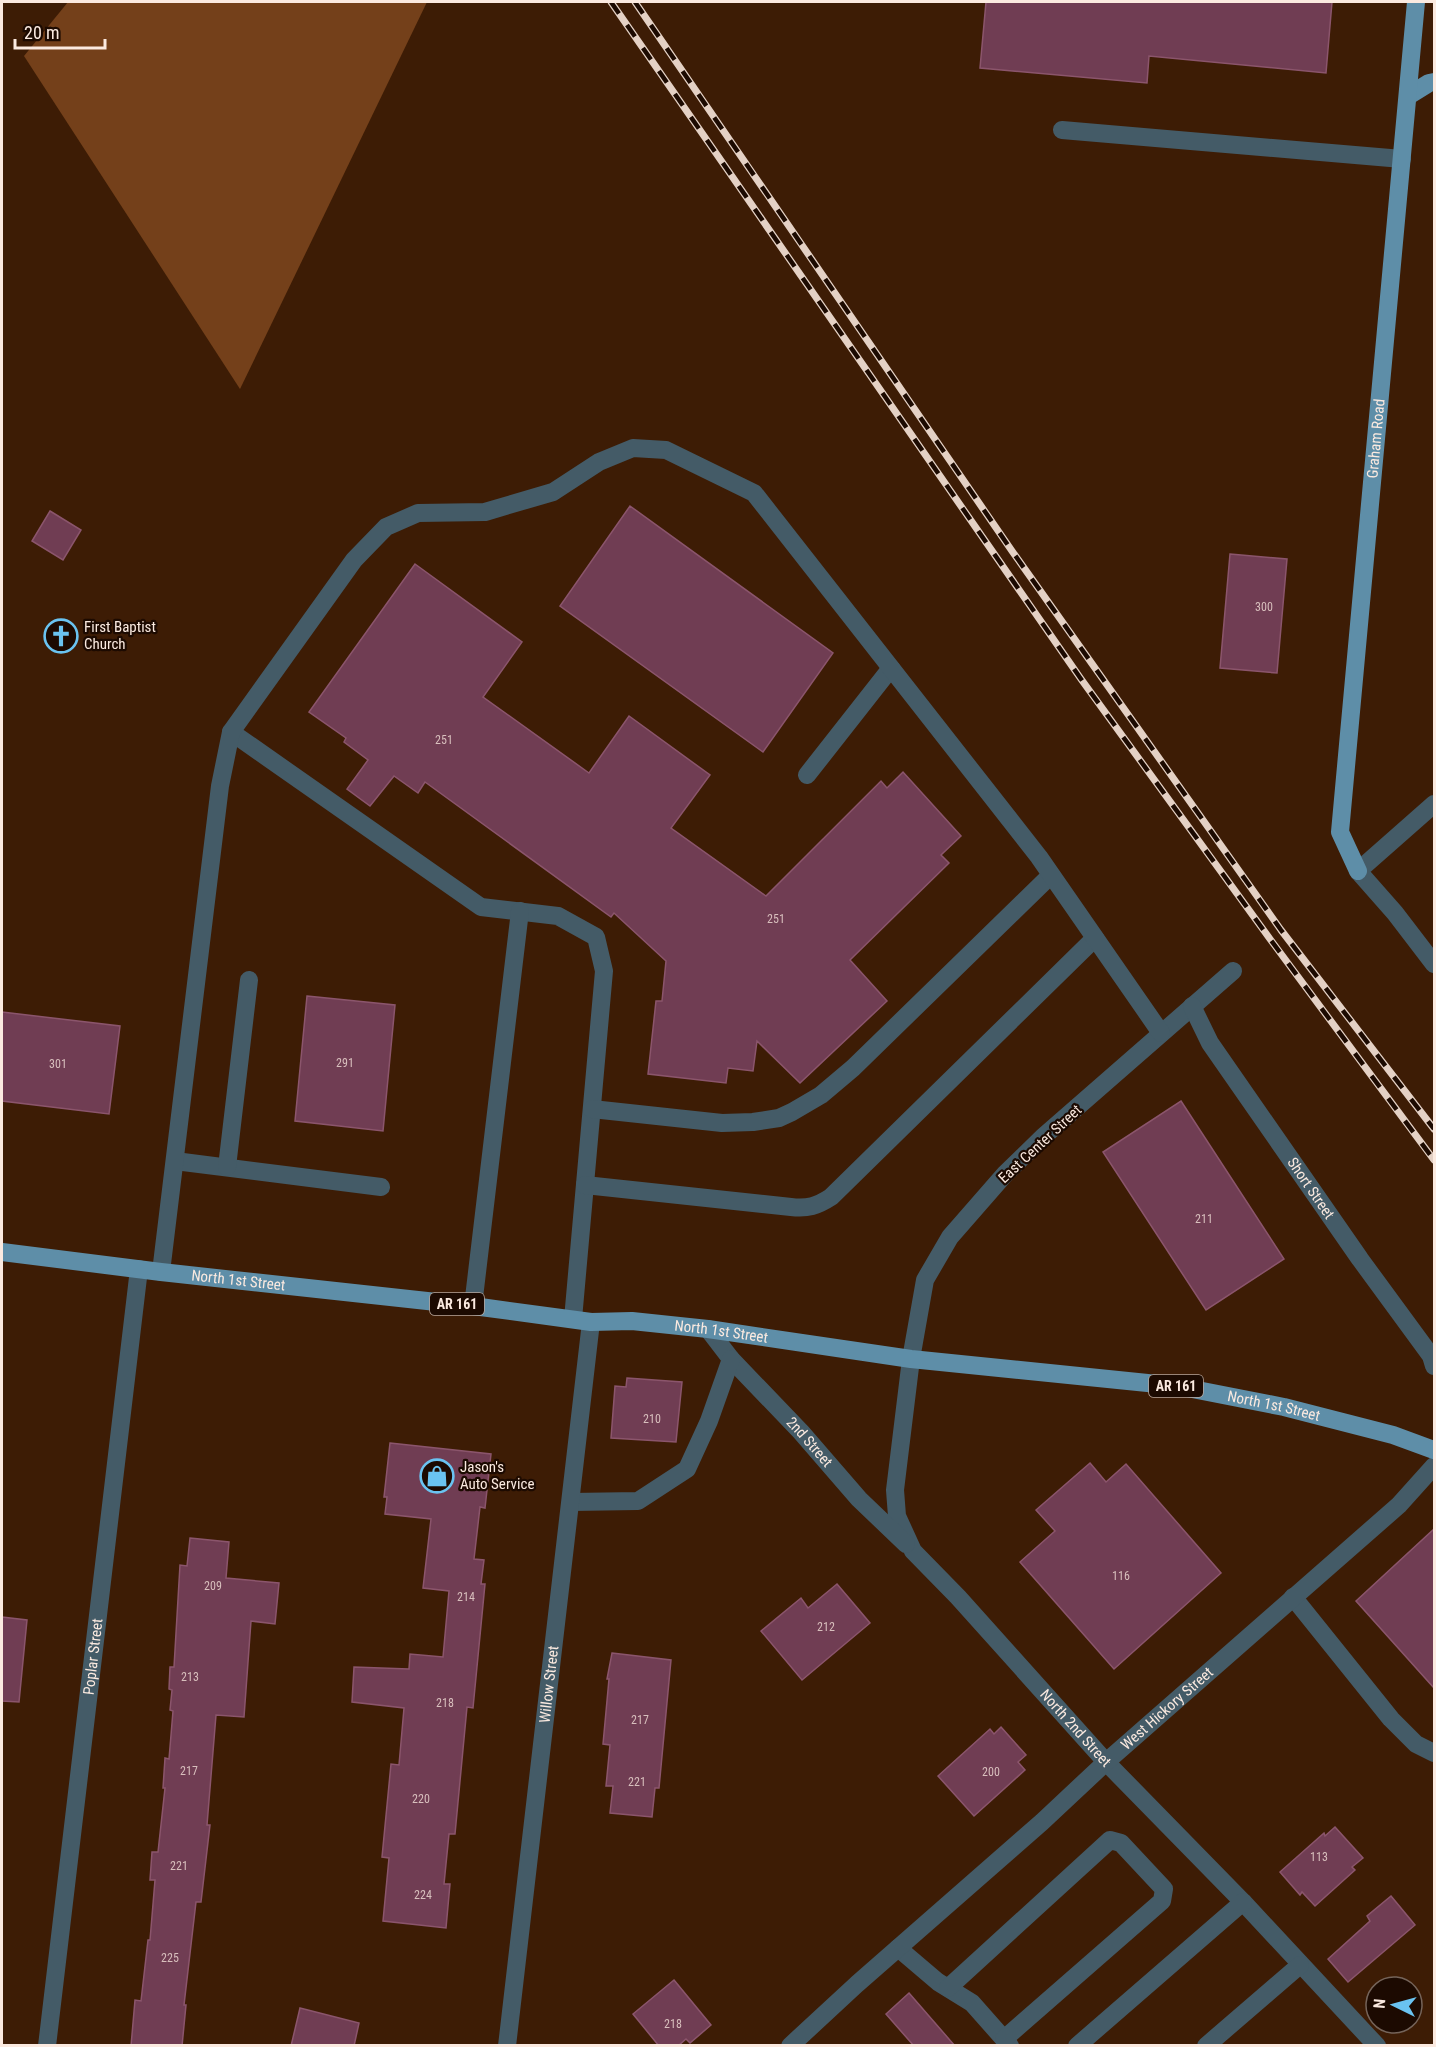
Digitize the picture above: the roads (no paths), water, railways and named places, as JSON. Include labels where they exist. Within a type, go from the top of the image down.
[{"type":"main road","name":"Graham Road","points":[[1359,871],[1340,832],[1416,2]]},
{"type":"main road","points":[[1408,96],[1434,82]]},
{"type":"main road","name":"North 1st Street","points":[[2,1252],[473,1306],[591,1322],[632,1321],[708,1329],[911,1359],[1177,1386],[1284,1407],[1393,1435],[1434,1450]]},
{"type":"street","points":[[1062,130],[1402,159]]},
{"type":"street","points":[[161,1272],[220,786],[231,732],[354,560],[386,527],[418,513],[485,512],[553,492],[599,462],[633,448],[666,450],[754,493],[1051,875],[1161,1033]]},
{"type":"street","points":[[807,775],[891,668]]},
{"type":"street","points":[[231,732],[481,907],[558,916],[596,937],[604,971],[573,1320]]},
{"type":"street","points":[[1434,804],[1359,871],[1434,964]]},
{"type":"street","points":[[592,1109],[737,1124],[778,1118],[792,1112],[821,1095],[853,1068],[1051,875]]},
{"type":"street","points":[[473,1306],[520,911]]},
{"type":"street","points":[[585,1185],[791,1207],[816,1207],[831,1197],[1095,938]]},
{"type":"street","name":"East Center Street","points":[[911,1359],[925,1280],[950,1237],[1005,1174],[1036,1144],[1233,971]]},
{"type":"street","points":[[227,1167],[249,980]]},
{"type":"street","name":"Short Street","points":[[1192,1006],[1210,1043],[1353,1249],[1431,1356],[1434,1366]]},
{"type":"street","points":[[175,1161],[381,1187]]},
{"type":"street","name":"Poplar Street","points":[[47,2046],[139,1269]]},
{"type":"street","name":"Willow Street","points":[[507,2046],[591,1322]]},
{"type":"street","name":"2nd Street","points":[[708,1329],[731,1359],[801,1432],[859,1499],[912,1551]]},
{"type":"street","points":[[570,1502],[638,1501],[687,1469],[709,1421],[731,1359]]},
{"type":"street","name":"North 2nd Street","points":[[911,1359],[895,1490],[897,1516],[912,1551],[958,1597],[1106,1762],[1243,1902],[1377,2046]]},
{"type":"street","name":"West Hickory Street","points":[[790,2046],[1042,1822],[1106,1762],[1399,1505],[1434,1466]]},
{"type":"street","points":[[1293,1598],[1391,1719],[1416,1744],[1434,1753]]},
{"type":"street","points":[[898,1948],[938,1982],[972,2003],[1007,2042],[1162,1901],[1164,1889],[1121,1843],[1110,1840],[948,1988]]},
{"type":"street","points":[[1077,2046],[1243,1902]]},
{"type":"street","points":[[1206,2046],[1300,1965]]},
{"type":"railway","points":[[611,2],[1081,679],[1434,1160]]},
{"type":"railway","points":[[635,2],[1012,551],[1281,930],[1434,1129]]},
{"type":"place","name":"First Baptist Church","points":[[61,636]]},
{"type":"place","name":"Jason's Auto Service","points":[[437,1476]]}]
